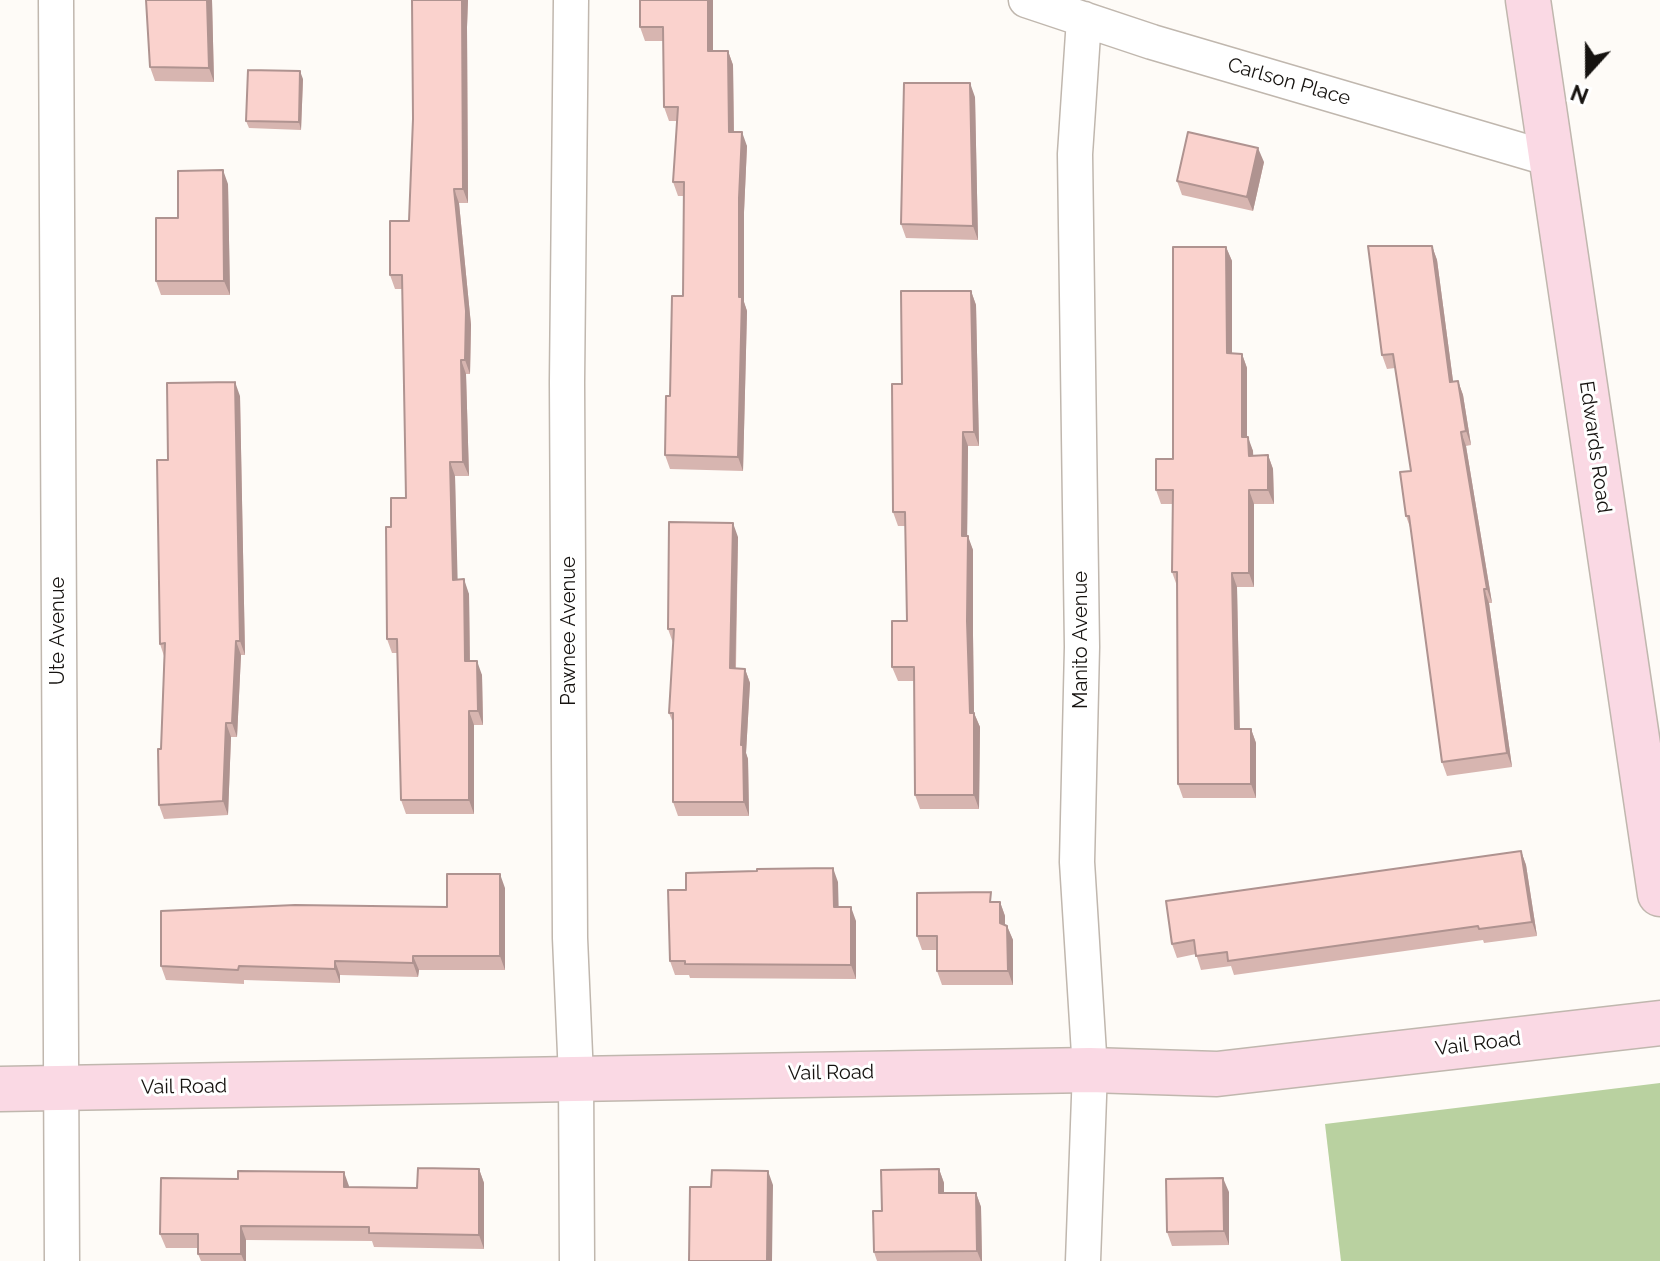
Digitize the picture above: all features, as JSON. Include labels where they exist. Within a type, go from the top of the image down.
[{"type":"street","name":"Ute Avenue","points":[[56,0],[62,1261]]},
{"type":"street","name":"Pawnee Avenue","points":[[571,0],[568,573],[570,938],[576,1077],[577,1261]]},
{"type":"street","name":"Carlson Place","points":[[1026,0],[1152,42],[1554,160]]},
{"type":"street","name":"Edwards Road","points":[[1528,0],[1660,894]]},
{"type":"street","name":"Manito Avenue","points":[[1083,1261],[1090,1070],[1077,862],[1082,647],[1075,154],[1084,19]]},
{"type":"street","name":"Vail Road","points":[[0,1089],[1090,1070],[1217,1074],[1660,1023]]},
{"type":"green space","points":[[1660,1083],[1660,1261],[1341,1261],[1325,1124]]},
{"type":"building","points":[[146,0],[207,0],[209,68],[150,67]]},
{"type":"building","points":[[412,0],[462,0],[463,189],[454,189],[466,311],[465,360],[461,360],[463,462],[450,462],[453,580],[464,579],[465,661],[477,661],[478,711],[469,711],[469,800],[401,800],[397,639],[387,639],[386,527],[391,527],[391,498],[406,498],[402,275],[390,275],[390,221],[409,221],[413,119]]},
{"type":"building","points":[[640,0],[708,0],[708,51],[728,51],[729,132],[742,132],[738,457],[665,455],[666,396],[670,396],[672,296],[683,296],[684,182],[673,182],[678,107],[664,107],[663,27],[640,27]]},
{"type":"building","points":[[248,70],[300,71],[299,122],[246,121]]},
{"type":"building","points":[[904,83],[970,83],[973,226],[901,224]]},
{"type":"building","points":[[1188,132],[1258,148],[1247,197],[1177,181]]},
{"type":"building","points":[[223,170],[224,281],[156,281],[156,218],[178,218],[178,171]]},
{"type":"building","points":[[1368,246],[1432,246],[1450,382],[1458,381],[1466,431],[1461,432],[1487,589],[1484,589],[1507,753],[1442,762],[1409,516],[1406,516],[1400,472],[1411,471],[1393,354],[1382,355]]},
{"type":"building","points":[[1173,247],[1226,247],[1227,353],[1242,354],[1242,437],[1248,437],[1249,456],[1268,455],[1268,490],[1249,490],[1249,573],[1232,573],[1235,729],[1251,729],[1251,784],[1178,784],[1177,572],[1172,572],[1173,490],[1156,490],[1156,459],[1173,459]]},
{"type":"building","points":[[901,291],[971,291],[974,432],[963,432],[962,536],[968,536],[967,621],[970,713],[974,713],[974,795],[915,795],[914,667],[892,667],[892,621],[907,621],[905,512],[893,512],[892,384],[902,384]]},
{"type":"building","points":[[235,382],[240,641],[236,641],[232,723],[226,723],[223,801],[159,805],[158,749],[161,749],[165,643],[160,644],[157,460],[168,460],[167,383]]},
{"type":"building","points":[[669,522],[733,523],[730,668],[745,669],[741,745],[744,802],[673,802],[673,713],[669,713],[674,629],[668,629]]},
{"type":"building","points":[[1521,851],[1532,922],[1479,929],[1478,926],[1228,961],[1227,952],[1196,956],[1194,940],[1172,944],[1166,901]]},
{"type":"building","points":[[833,868],[834,907],[851,907],[851,965],[685,964],[685,961],[670,961],[668,890],[686,890],[686,873]]},
{"type":"building","points":[[447,874],[500,874],[500,956],[413,956],[413,963],[335,961],[335,969],[239,966],[238,970],[161,966],[161,911],[295,905],[447,907]]},
{"type":"building","points":[[991,892],[990,902],[1000,902],[1000,923],[1007,926],[1008,971],[937,971],[937,936],[917,936],[917,893]]},
{"type":"building","points":[[418,1168],[479,1169],[479,1235],[369,1233],[369,1227],[241,1226],[241,1254],[198,1254],[198,1234],[160,1234],[161,1178],[238,1179],[238,1171],[344,1172],[344,1187],[417,1188]]},
{"type":"building","points":[[939,1169],[939,1193],[976,1193],[977,1251],[874,1252],[873,1211],[882,1211],[881,1170]]},
{"type":"building","points":[[712,1170],[768,1171],[767,1261],[689,1261],[690,1187],[711,1187]]},
{"type":"building","points":[[1223,1178],[1224,1231],[1167,1232],[1166,1179]]}]
